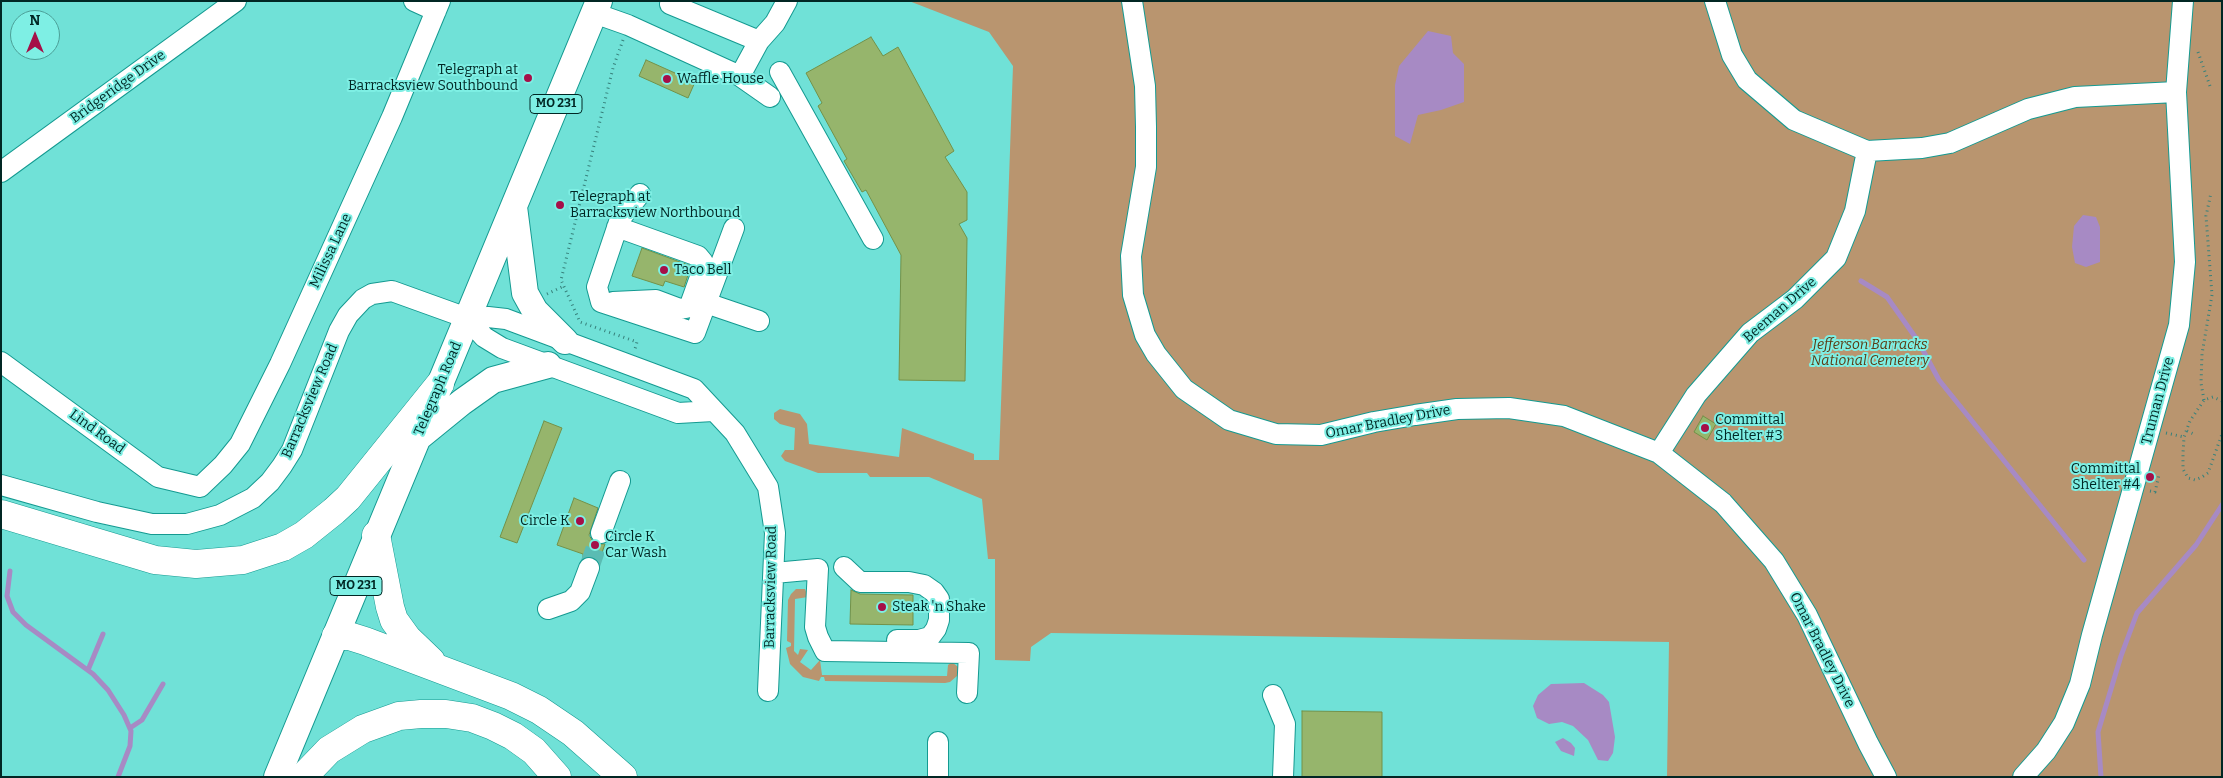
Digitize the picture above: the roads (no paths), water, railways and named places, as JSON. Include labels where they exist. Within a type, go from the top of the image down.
[{"type":"highway","points":[[1,514],[155,560],[196,564],[243,560],[283,546],[304,534],[334,511],[348,498],[440,384]]},
{"type":"highway","points":[[376,535],[394,620],[407,638],[441,670]]},
{"type":"highway","points":[[336,636],[349,636],[365,641],[511,696],[539,710],[573,733],[605,759],[623,777]]},
{"type":"highway","points":[[303,777],[329,750],[363,729],[399,716],[422,714],[446,714],[472,718],[493,726],[513,736],[534,751],[557,777]]},
{"type":"main road","name":"Telegraph Road","points":[[277,777],[597,7]]},
{"type":"main road","points":[[514,206],[525,293],[535,311],[565,341]]},
{"type":"main road","points":[[417,439],[462,402],[493,380],[548,365]]},
{"type":"street","name":"Bridgeridge Drive","points":[[1,172],[236,1]]},
{"type":"street","points":[[414,1],[438,6]]},
{"type":"street","points":[[672,1],[670,4],[763,36]]},
{"type":"street","points":[[763,36],[766,23],[778,1]]},
{"type":"street","points":[[740,76],[763,36],[775,23],[787,1]]},
{"type":"street","name":"Omar Bradley Drive","points":[[1132,1],[1145,86],[1146,127],[1146,167],[1131,256],[1133,295],[1145,335],[1156,354],[1184,389],[1229,420],[1276,434],[1321,435],[1374,422],[1456,409],[1509,408],[1564,416],[1659,453],[1723,503],[1774,561],[1807,615],[1886,777]]},
{"type":"street","points":[[1715,1],[1732,55],[1747,80],[1794,120],[1867,151],[1922,148],[1950,143],[2028,109],[2075,97],[2176,92]]},
{"type":"street","name":"Truman Drive","points":[[2024,777],[2046,751],[2064,723],[2080,684],[2179,325],[2185,262],[2176,92],[2183,1]]},
{"type":"street","name":"Milissa Lane","points":[[200,487],[223,465],[240,444],[280,364],[392,117],[438,6]]},
{"type":"street","points":[[597,7],[628,25],[740,76],[770,97]]},
{"type":"street","points":[[780,72],[873,239]]},
{"type":"street","name":"Beeman Drive","points":[[1659,453],[1696,395],[1750,333],[1795,299],[1836,258],[1855,211],[1867,151]]},
{"type":"street","points":[[601,302],[597,287],[618,223],[640,194]]},
{"type":"street","points":[[618,223],[724,256]]},
{"type":"street","points":[[601,302],[656,300],[680,309],[686,308],[690,305],[704,269],[703,262],[698,256],[618,223]]},
{"type":"street","points":[[601,302],[695,333],[734,228]]},
{"type":"street","name":"Barracksview Road","points":[[1,485],[97,512],[152,524],[187,524],[220,515],[253,498],[270,482],[282,466],[292,450],[339,332],[348,315],[362,299],[372,294],[392,291],[467,318],[488,317],[506,320],[694,389],[735,433],[768,487],[775,533],[768,691]]},
{"type":"street","points":[[706,304],[759,321]]},
{"type":"street","name":"Barracksview Road","points":[[467,318],[484,337],[496,344],[548,365],[678,413],[713,411]]},
{"type":"street","name":"Lind Road","points":[[1,362],[158,477],[200,487]]},
{"type":"street","points":[[601,533],[620,481]]},
{"type":"street","points":[[818,638],[918,640],[930,637],[936,629],[939,620],[939,599],[934,592],[924,585],[909,582],[860,582],[844,567]]},
{"type":"street","points":[[548,609],[570,601],[580,592],[589,568]]},
{"type":"street","points":[[774,573],[818,569],[815,627],[825,651],[969,653],[967,693]]},
{"type":"street","points":[[1274,695],[1285,724],[1283,777]]},
{"type":"street","points":[[938,742],[938,777]]},
{"type":"waterway","points":[[1861,281],[1887,297],[1918,341],[1939,380],[2084,560]]},
{"type":"waterway","points":[[2101,777],[2098,732],[2121,656],[2137,613],[2196,545],[2222,505]]},
{"type":"waterway","points":[[10,571],[7,596],[13,612],[26,625],[93,674],[108,690],[124,715],[131,731],[130,746],[118,777]]},
{"type":"waterway","points":[[88,670],[103,634]]},
{"type":"waterway","points":[[130,728],[142,720],[163,684]]},
{"type":"tunnel","points":[[589,568],[601,533]]},
{"type":"place","name":"Telegraph at Barracksview Southbound","points":[[528,78]]},
{"type":"place","name":"Waffle House","points":[[667,79]]},
{"type":"place","name":"Telegraph at Barracksview Northbound","points":[[560,205]]},
{"type":"place","name":"Taco Bell","points":[[664,270]]},
{"type":"place","name":"Committal Shelter #3","points":[[1705,428]]},
{"type":"place","name":"Committal Shelter #4","points":[[2150,477]]},
{"type":"place","name":"Circle K","points":[[580,521]]},
{"type":"place","name":"Circle K Car Wash","points":[[595,545]]},
{"type":"place","name":"Steak 'n Shake","points":[[882,607]]},
{"type":"park label","name":"Jefferson Barracks National Cemetery","points":[[1870,354]]}]
